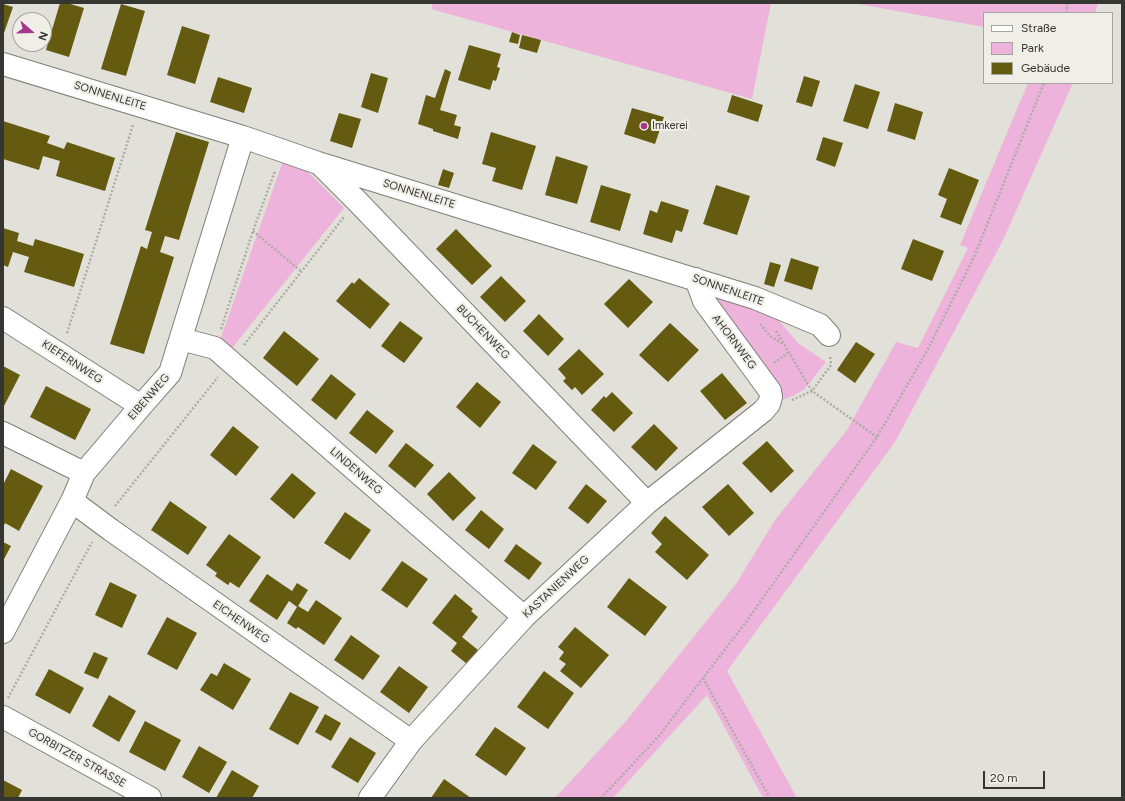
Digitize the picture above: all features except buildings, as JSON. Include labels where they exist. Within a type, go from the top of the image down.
[{"type":"street","name":"SONNENLEITE","points":[[3,64],[243,137],[318,163],[755,298],[820,325],[829,335]]},
{"type":"street","name":"EIBENWEG","points":[[3,632],[72,501],[84,473],[170,373],[243,137]]},
{"type":"street","name":"BUCHENWEG","points":[[318,163],[357,201],[647,503]]},
{"type":"street","name":"AHORNWEG","points":[[696,279],[704,301],[770,391],[771,397],[769,404]]},
{"type":"street","name":"KIEFERNWEG","points":[[3,318],[141,406]]},
{"type":"street","name":"LINDENWEG","points":[[181,339],[222,355],[524,617]]},
{"type":"street","name":"KASTANIENWEG","points":[[370,798],[411,741],[524,617],[647,503],[763,411],[769,404]]},
{"type":"street","points":[[3,433],[84,473]]},
{"type":"street","name":"EICHENWEG","points":[[72,501],[102,524],[411,741]]},
{"type":"street","name":"GORBITZER STRASSE","points":[[5,709],[150,798]]},
{"type":"path","points":[[601,798],[659,736],[746,622],[877,437],[927,351],[974,257],[1044,84]]},
{"type":"path","points":[[60,354],[139,105]]},
{"type":"path","points":[[222,355],[253,231],[282,151]]},
{"type":"path","points":[[5,709],[102,524],[222,355],[302,272],[357,201]]},
{"type":"path","points":[[253,231],[302,272]]},
{"type":"path","points":[[755,298],[762,308],[759,322],[770,336],[783,344]]},
{"type":"path","points":[[776,331],[812,391],[877,437]]},
{"type":"path","points":[[769,404],[778,406],[812,391],[830,365],[829,335]]},
{"type":"path","points":[[703,678],[770,798]]},
{"type":"green space","points":[[433,3],[771,3],[752,99],[431,9]]},
{"type":"green space","points":[[853,3],[1098,3],[1095,12],[983,12],[983,27]]},
{"type":"green space","points":[[1028,84],[1073,84],[1003,240],[895,442],[727,671],[797,798],[763,798],[707,695],[613,798],[555,798],[626,721],[736,584],[775,520],[847,430],[896,342],[918,348],[968,248],[960,245]]},
{"type":"green space","points":[[283,161],[303,167],[344,208],[229,352],[219,343]]},
{"type":"green space","points":[[718,299],[723,299],[773,315],[798,343],[826,362],[805,389],[793,396],[776,402],[715,302]]},
{"type":"place","name":"Imkerei","points":[[644,126]]}]
